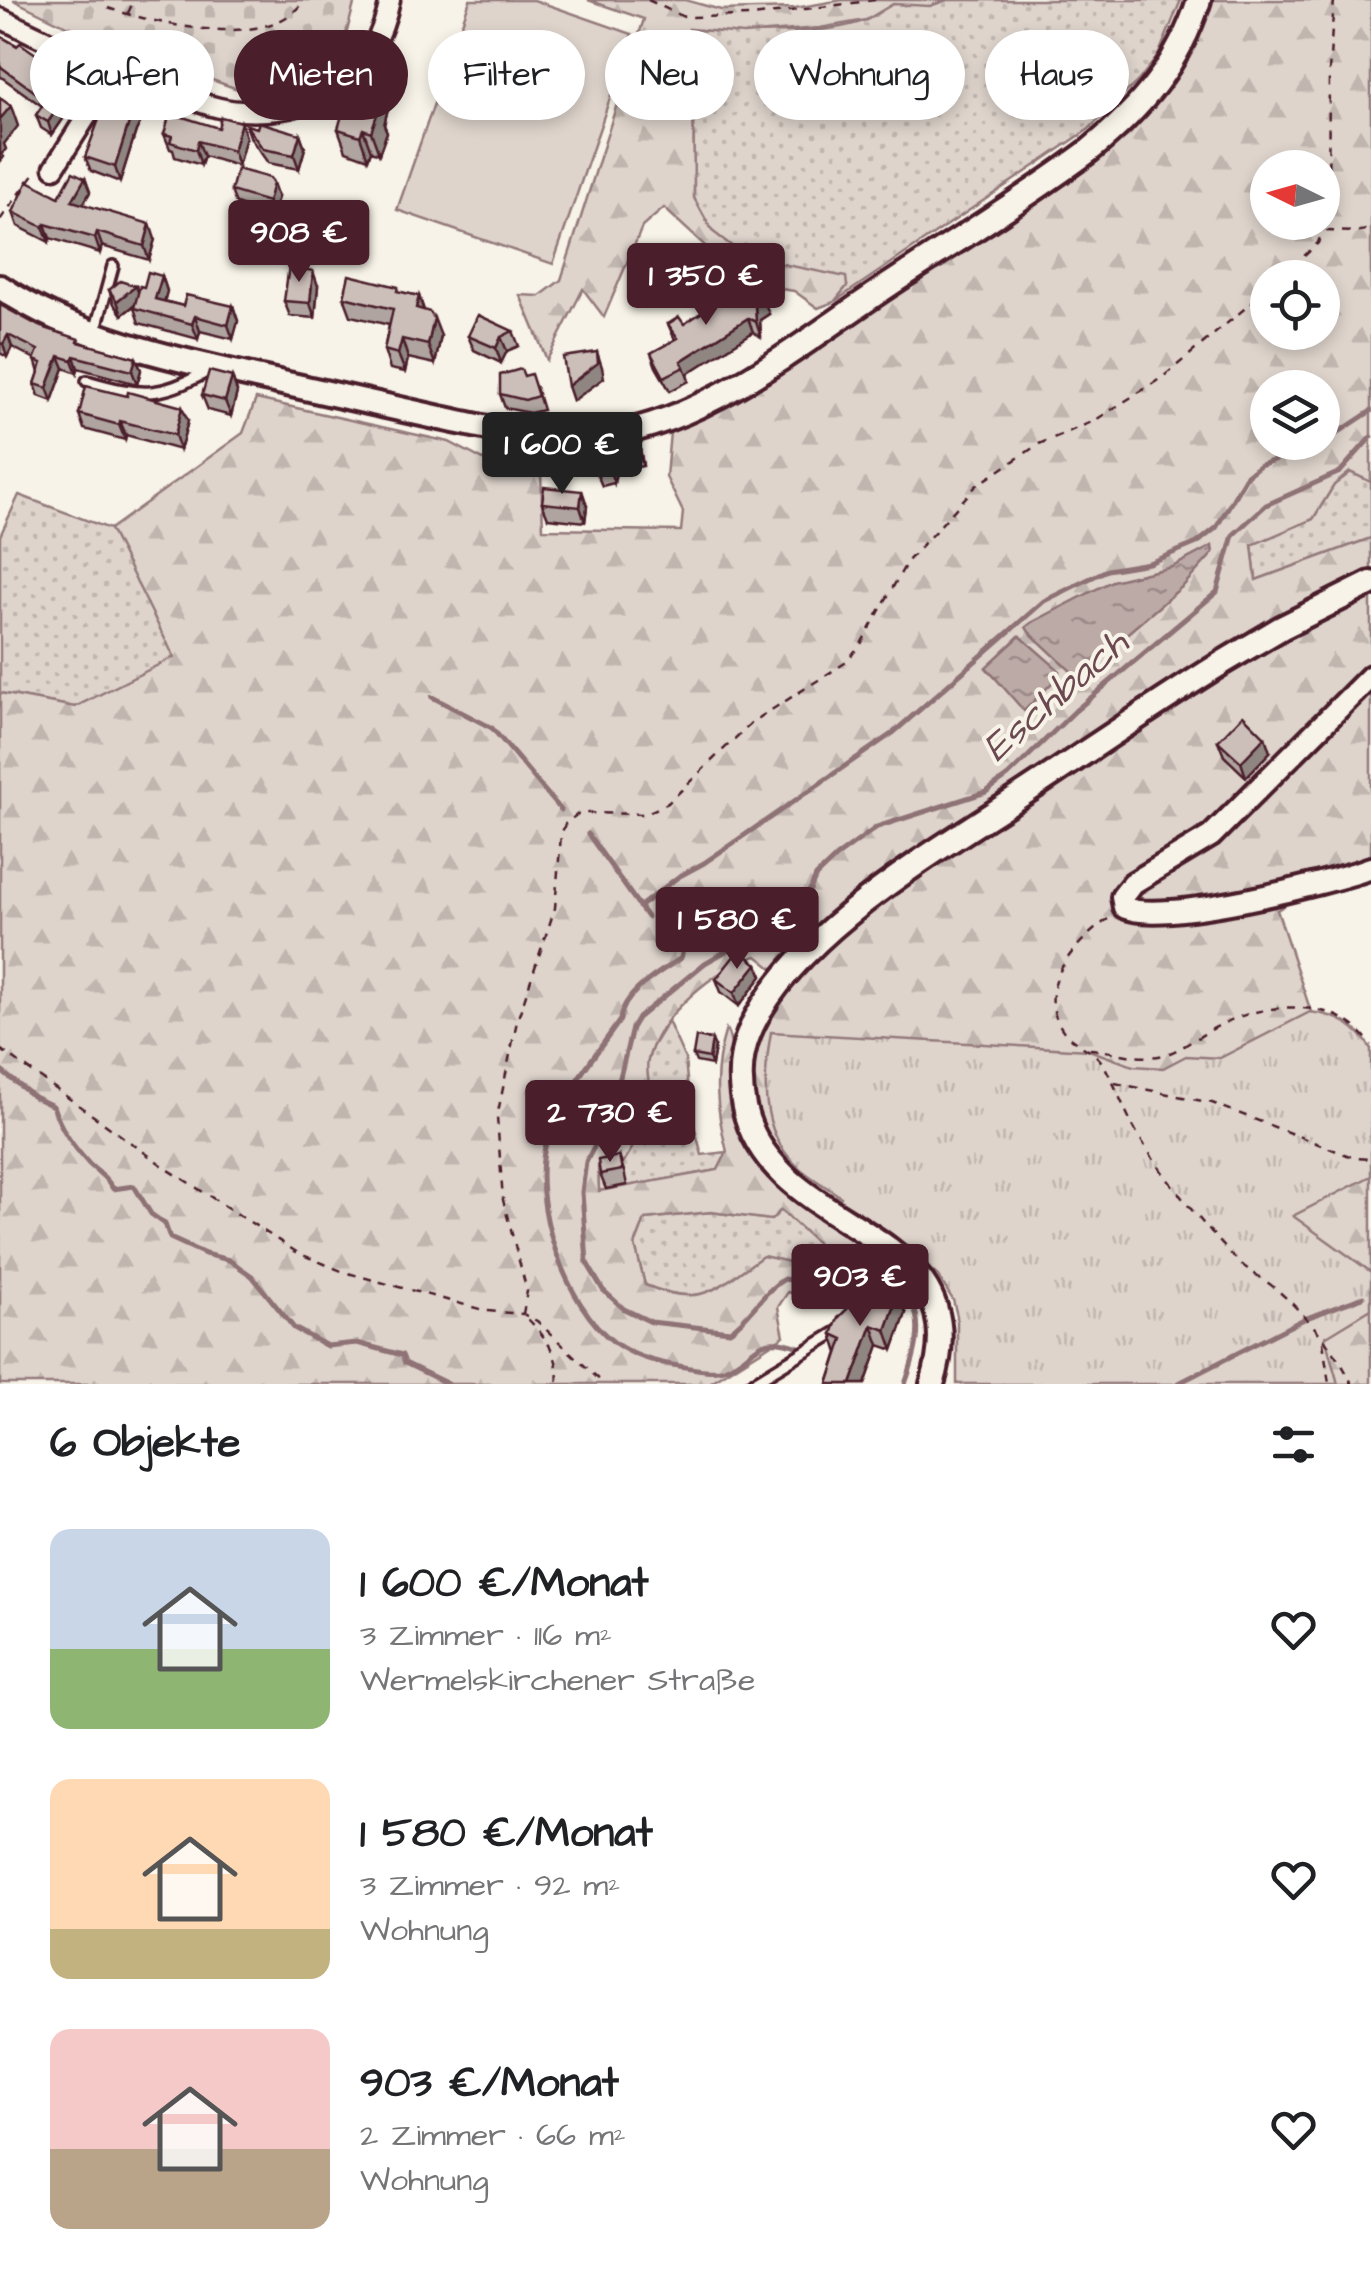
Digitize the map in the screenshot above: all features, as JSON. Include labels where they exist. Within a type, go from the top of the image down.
[{"type":"main road","points":[[0,287],[20,300],[95,332],[215,368],[538,436],[592,437],[638,429],[680,415],[747,378],[1090,150],[1135,110],[1163,78],[1184,41],[1199,0]]},
{"type":"main road","points":[[932,1384],[941,1342],[935,1304],[918,1274],[886,1247],[794,1185],[768,1158],[752,1130],[742,1097],[741,1067],[750,1030],[769,998],[826,934],[912,868],[1250,645],[1371,583]]},
{"type":"street","points":[[214,106],[239,112],[268,111],[298,104],[344,82],[377,45],[390,0]]},
{"type":"street","points":[[0,18],[30,33]]},
{"type":"street","points":[[54,168],[84,120]]},
{"type":"street","points":[[1371,676],[1211,836],[1133,882],[1122,898],[1124,908],[1139,913],[1201,907],[1337,880],[1371,868]]},
{"type":"lane","points":[[95,332],[114,266]]},
{"type":"lane","points":[[87,381],[142,395],[170,388],[215,368]]},
{"type":"lane","points":[[867,1299],[886,1247]]},
{"type":"lane","points":[[752,1384],[845,1326]]},
{"type":"path","points":[[127,15],[134,0]]},
{"type":"path","points":[[108,8],[185,28],[245,29],[296,13],[304,0]]},
{"type":"path","points":[[648,0],[684,18],[752,16],[876,0]]},
{"type":"path","points":[[1330,150],[1334,0]]},
{"type":"path","points":[[0,220],[31,180]]},
{"type":"path","points":[[1340,231],[1371,228]]},
{"type":"path","points":[[1300,260],[1319,240]]},
{"type":"path","points":[[524,1314],[527,1291],[502,1200],[497,1117],[516,1020],[555,908],[565,824],[579,813],[645,814],[668,804],[751,723],[832,673],[854,654],[906,562],[976,486],[1039,444],[1094,420],[1162,377],[1250,304]]},
{"type":"path","points":[[1124,908],[1070,950],[1059,968],[1054,990],[1056,1017],[1066,1034],[1103,1062],[1132,1124],[1210,1230],[1242,1264],[1277,1290],[1344,1366],[1352,1384]]},
{"type":"path","points":[[1088,1048],[1143,1059],[1168,1053],[1244,1016],[1308,1008],[1342,1016],[1361,1030],[1371,1045]]},
{"type":"path","points":[[0,1049],[168,1170],[298,1253],[344,1272],[487,1311],[524,1314],[537,1321],[604,1384]]},
{"type":"path","points":[[1114,1083],[1212,1103],[1355,1158],[1371,1160]]},
{"type":"path","points":[[524,1314],[547,1339],[555,1355],[557,1384]]},
{"type":"path","points":[[1323,1340],[1329,1384]]},
{"type":"green space","points":[[13,0],[355,0],[347,30],[234,30],[234,88],[214,81],[214,30],[75,30]]},
{"type":"green space","points":[[470,0],[534,0],[620,30],[605,30],[605,113],[553,264],[397,210],[428,120],[585,120],[585,30],[460,30]]},
{"type":"green space","points":[[588,0],[685,0],[721,10],[795,8],[842,0],[947,0],[930,6],[893,4],[866,20],[820,28],[754,30],[743,34],[734,30],[641,30],[644,19]]},
{"type":"green space","points":[[1181,0],[1158,56],[1129,90],[1129,30],[985,30],[985,120],[1098,120],[834,302],[847,286],[734,248],[712,231],[694,198],[693,120],[734,120],[734,31],[754,32],[754,120],[965,120],[965,30],[815,30],[866,20],[893,4]]},
{"type":"green space","points":[[1211,0],[1371,0],[1371,482],[1350,472],[1334,485],[1313,519],[1252,545],[1256,580],[1371,538],[1371,574],[1288,615],[778,973],[757,956],[741,962],[690,996],[663,1027],[648,1060],[650,1099],[644,1125],[623,1163],[598,1167],[599,1191],[718,1170],[727,1152],[717,1090],[726,1029],[731,1046],[735,1114],[756,1160],[791,1196],[877,1253],[867,1267],[829,1254],[781,1210],[771,1220],[711,1212],[645,1219],[635,1245],[645,1285],[665,1292],[696,1295],[721,1286],[763,1256],[864,1279],[846,1304],[821,1304],[788,1292],[778,1307],[784,1336],[708,1384],[0,1384],[0,693],[75,707],[174,657],[110,529],[243,433],[256,399],[449,442],[493,465],[541,472],[543,529],[681,531],[683,512],[666,477],[670,432],[722,408],[1068,181],[1130,134],[1188,58]],"holes":[[[1019,636],[1058,670],[1059,676],[1010,693],[986,668]]]},
{"type":"green space","points":[[612,120],[693,120],[694,198],[712,231],[734,248],[772,262],[846,277],[847,286],[834,302],[818,308],[794,291],[761,286],[728,267],[664,208],[642,227],[604,317],[583,289],[547,360],[520,295],[540,296],[561,280]]},
{"type":"green space","points":[[1351,472],[1371,482],[1371,538],[1256,580],[1252,544],[1313,519],[1334,485]]},
{"type":"green space","points":[[19,495],[110,529],[175,657],[75,707],[0,693],[0,536]]},
{"type":"green space","points":[[1371,593],[1371,856],[1277,910],[1321,1042],[1371,1100],[1371,1384],[1317,1384],[826,1193],[778,1156],[762,1128],[752,1097],[753,1049],[775,1003],[802,972],[914,879],[1178,700],[1276,640]]},
{"type":"green space","points":[[1310,1012],[1345,1023],[1371,1049],[1371,1176],[1293,1216],[1371,1272],[1371,1309],[1325,1337],[1338,1384],[957,1384],[957,1316],[953,1300],[938,1276],[885,1229],[839,1201],[841,1197],[796,1165],[775,1136],[770,1119],[766,1067],[771,1032],[1089,1050],[1133,1066],[1163,1068],[1186,1056],[1220,1058]]},
{"type":"green space","points":[[668,1021],[685,1059],[690,1111],[702,1155],[727,1152],[718,1170],[599,1191],[598,1167],[623,1163],[650,1097],[646,1066]]},
{"type":"green space","points":[[781,1210],[829,1254],[867,1267],[864,1279],[763,1256],[721,1286],[696,1295],[665,1292],[645,1285],[635,1245],[645,1219],[711,1212],[771,1220]]},
{"type":"water","points":[[1212,546],[1213,553],[1184,585],[1081,673],[1074,674],[1026,627],[1112,581],[1172,567]]},
{"type":"water","points":[[1020,636],[1059,670],[1059,676],[1024,711],[986,667]]},
{"type":"building","points":[[0,36],[30,50],[30,88],[0,66]]},
{"type":"building","points":[[0,98],[11,106],[0,119]]},
{"type":"building","points":[[221,117],[241,122],[233,151],[198,141],[196,150],[170,142],[172,136],[164,134],[168,120],[192,120],[218,128]]},
{"type":"building","points":[[99,120],[130,120],[115,167],[85,157]]},
{"type":"building","points":[[341,120],[375,120],[371,132],[363,129],[360,136],[338,129]]},
{"type":"building","points":[[259,122],[300,134],[294,155],[263,149],[246,125],[257,128]]},
{"type":"building","points":[[237,169],[270,178],[273,183],[268,202],[231,191]]},
{"type":"building","points":[[73,172],[85,178],[72,201],[150,224],[144,246],[97,232],[95,238],[45,224],[43,227],[13,212],[28,181],[59,197]]},
{"type":"building","points":[[289,266],[313,271],[310,303],[284,301]]},
{"type":"building","points":[[148,272],[162,276],[155,299],[183,306],[186,295],[233,306],[228,325],[195,316],[192,324],[134,308]]},
{"type":"building","points":[[349,275],[419,296],[416,308],[430,312],[434,318],[428,345],[402,339],[398,354],[384,350],[393,309],[344,297]]},
{"type":"building","points":[[120,281],[136,286],[117,301],[109,290]]},
{"type":"building","points":[[742,286],[746,292],[755,286],[764,300],[755,306],[756,322],[748,318],[681,361],[684,367],[664,377],[651,353],[678,338],[668,324],[679,317],[684,324]]},
{"type":"building","points":[[0,305],[39,326],[79,339],[78,342],[136,358],[132,371],[74,356],[72,360],[59,356],[47,388],[35,384],[42,363],[34,360],[38,350],[8,335],[0,343]]},
{"type":"building","points":[[478,315],[513,331],[501,337],[496,348],[468,336]]},
{"type":"building","points":[[597,352],[598,363],[568,386],[563,357]]},
{"type":"building","points":[[521,369],[524,376],[531,374],[538,396],[525,400],[500,394],[500,375]]},
{"type":"building","points":[[209,371],[232,377],[225,401],[202,395]]},
{"type":"building","points":[[86,386],[127,396],[128,392],[182,407],[175,435],[79,414]]},
{"type":"building","points":[[635,434],[638,452],[611,456],[609,469],[596,472],[591,441]]},
{"type":"building","points":[[544,487],[582,491],[580,507],[542,503]]},
{"type":"building","points":[[1243,715],[1265,737],[1241,762],[1218,741]]},
{"type":"building","points":[[739,950],[757,964],[734,993],[716,979]]},
{"type":"building","points":[[696,1037],[712,1040],[709,1058],[693,1055]]},
{"type":"building","points":[[619,1156],[622,1170],[600,1174],[598,1160]]},
{"type":"building","points":[[867,1282],[899,1294],[886,1330],[872,1325],[851,1384],[828,1384],[843,1339],[832,1334],[838,1318]]},
{"type":"waterway","points":[[639,907],[893,733],[1044,601],[1107,570],[1149,563],[1197,543],[1216,528],[1247,475],[1260,465],[1321,444],[1371,411]]},
{"type":"waterway","name":"Eschbach","points":[[866,1290],[824,1294],[784,1279],[730,1331],[651,1322],[624,1309],[603,1290],[587,1263],[582,1192],[586,1162],[611,1114],[632,1028],[638,1018],[705,963],[802,908],[816,876],[877,827],[986,792],[1008,776],[1075,711],[1217,592],[1233,535],[1266,505],[1340,472],[1371,437]]},
{"type":"waterway","points":[[432,697],[492,728],[561,810]]},
{"type":"waterway","points":[[588,834],[647,917]]},
{"type":"waterway","points":[[707,934],[789,898],[805,899]]},
{"type":"waterway","points":[[691,944],[683,950],[681,958],[628,1000],[620,1020],[559,1110],[546,1143],[542,1167],[548,1222],[567,1279],[581,1304],[597,1326],[630,1352],[663,1363],[714,1370],[735,1364],[764,1344],[799,1347]]},
{"type":"waterway","points":[[0,1070],[34,1097],[53,1106],[73,1144],[113,1189],[134,1186],[151,1214],[165,1224],[170,1238],[229,1260],[252,1276],[294,1328],[327,1346],[357,1343],[402,1355],[405,1363],[448,1384]]},
{"type":"waterway","name":"Eschbach","points":[[882,1289],[903,1290],[918,1323],[916,1348],[905,1384]]},
{"type":"waterway","points":[[1177,1384],[1304,1319],[1363,1297]]}]
